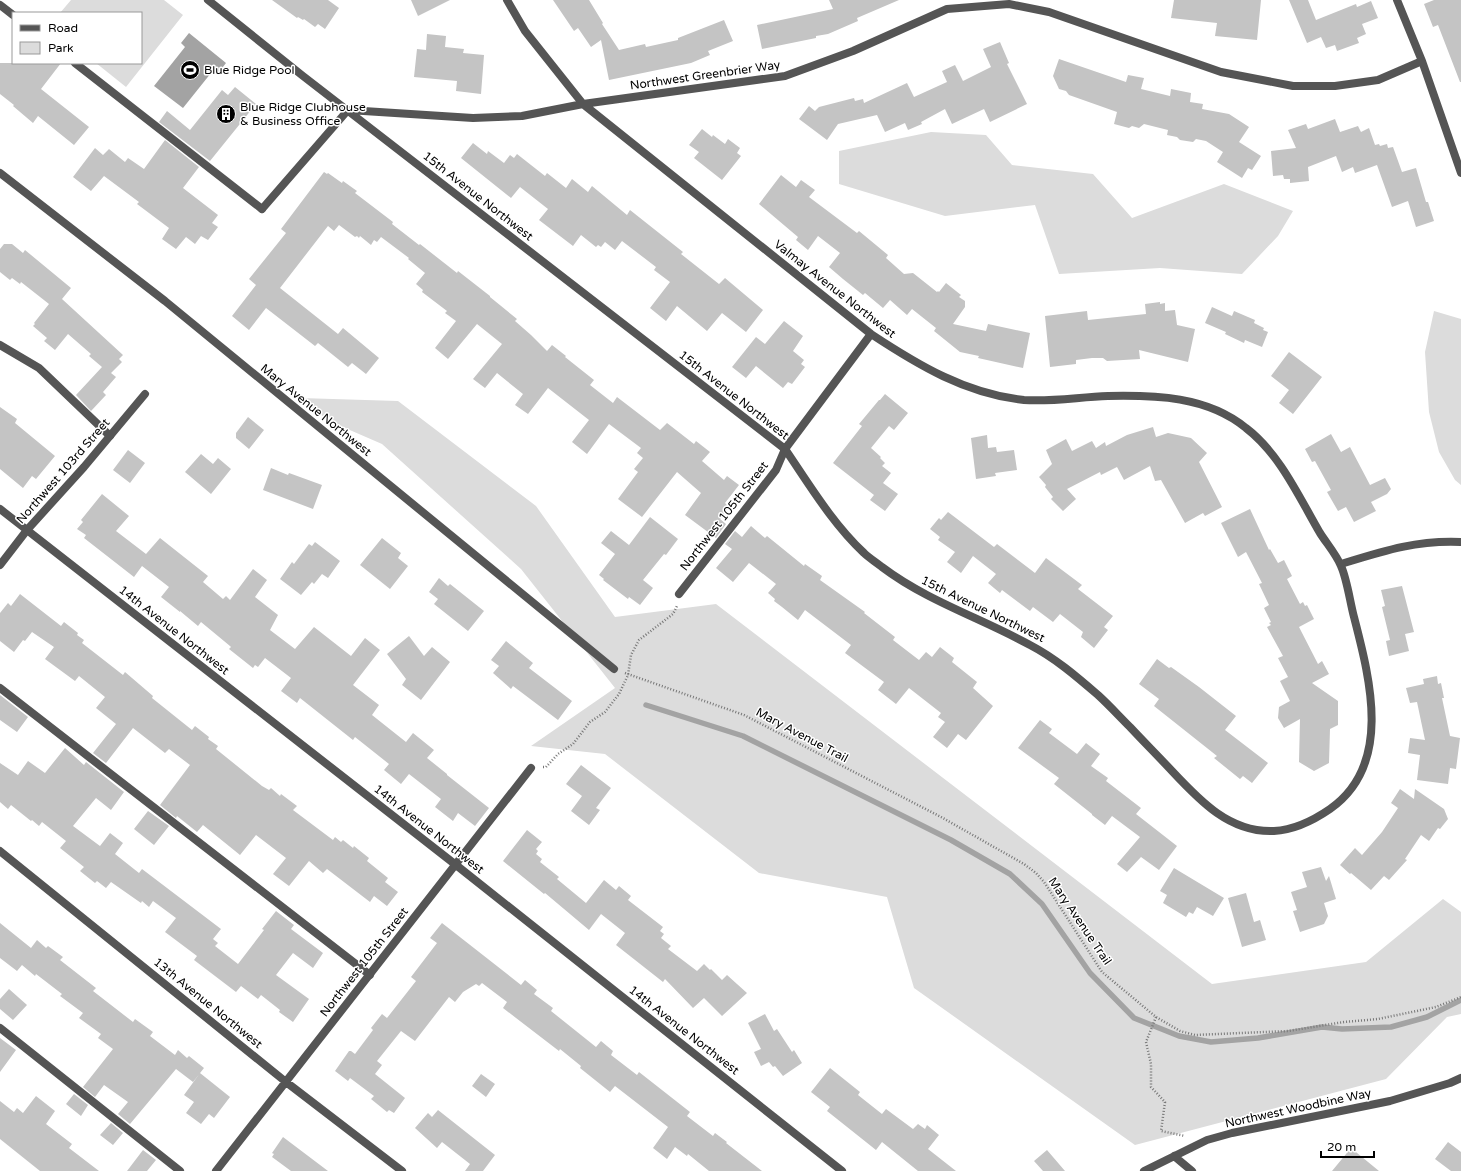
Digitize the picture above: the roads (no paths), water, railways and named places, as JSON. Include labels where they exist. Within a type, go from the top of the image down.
[{"type":"street","name":"15th Avenue Northwest","points":[[208,0],[302,76],[348,110],[785,449],[833,518],[864,553],[895,577],[926,595],[1029,644],[1067,668],[1103,699],[1203,804],[1220,816],[1237,824],[1255,829],[1273,831],[1289,829],[1317,818]]},
{"type":"street","name":"Valmay Avenue Northwest","points":[[507,0],[525,31],[583,104],[871,334],[909,358],[943,377],[970,388],[993,395],[1025,400],[1056,400],[1106,396],[1170,398],[1190,401],[1210,407],[1229,416],[1245,426],[1258,438],[1277,461],[1325,542],[1341,564],[1368,671],[1372,702],[1371,728],[1367,756],[1359,775],[1349,792],[1337,804],[1317,818]]},
{"type":"street","points":[[1397,0],[1422,61],[1461,173]]},
{"type":"street","name":"Northwest Greenbrier Way","points":[[348,110],[473,118],[522,116],[583,104],[785,76],[853,51],[947,9],[1009,4],[1049,12],[1221,72],[1293,86],[1335,86],[1378,80],[1422,61]]},
{"type":"street","points":[[0,5],[12,14]]},
{"type":"street","points":[[76,64],[262,208],[348,110]]},
{"type":"street","name":"Mary Avenue Northwest","points":[[0,173],[165,301],[614,669]]},
{"type":"street","name":"Northwest 105th Street","points":[[679,594],[776,470],[785,449],[871,334]]},
{"type":"street","points":[[0,345],[39,368],[110,436]]},
{"type":"street","name":"Northwest 103rd Street","points":[[0,565],[27,530],[145,394]]},
{"type":"street","name":"14th Avenue Northwest","points":[[0,509],[456,865],[842,1171]]},
{"type":"street","points":[[1341,564],[1398,547],[1444,541],[1461,542]]},
{"type":"street","points":[[0,688],[370,975]]},
{"type":"street","name":"Northwest 105th Street","points":[[216,1171],[531,768]]},
{"type":"street","name":"13th Avenue Northwest","points":[[0,851],[286,1082],[402,1171]]},
{"type":"street","points":[[0,1028],[180,1171]]},
{"type":"street","name":"Northwest Woodbine Way","points":[[1144,1171],[1207,1140],[1232,1133],[1390,1101],[1450,1083],[1461,1078]]},
{"type":"street","points":[[1174,1156],[1192,1171]]},
{"type":"waterway","points":[[646,705],[743,736],[951,840],[1010,874],[1042,904],[1090,973],[1134,1018],[1179,1036],[1211,1042],[1258,1038],[1322,1027],[1342,1029],[1391,1027],[1427,1017],[1461,1000]]},
{"type":"place","name":"Blue Ridge Pool","points":[[190,70]]},
{"type":"place","name":"Blue Ridge Clubhouse & Business Office","points":[[226,114]]}]
